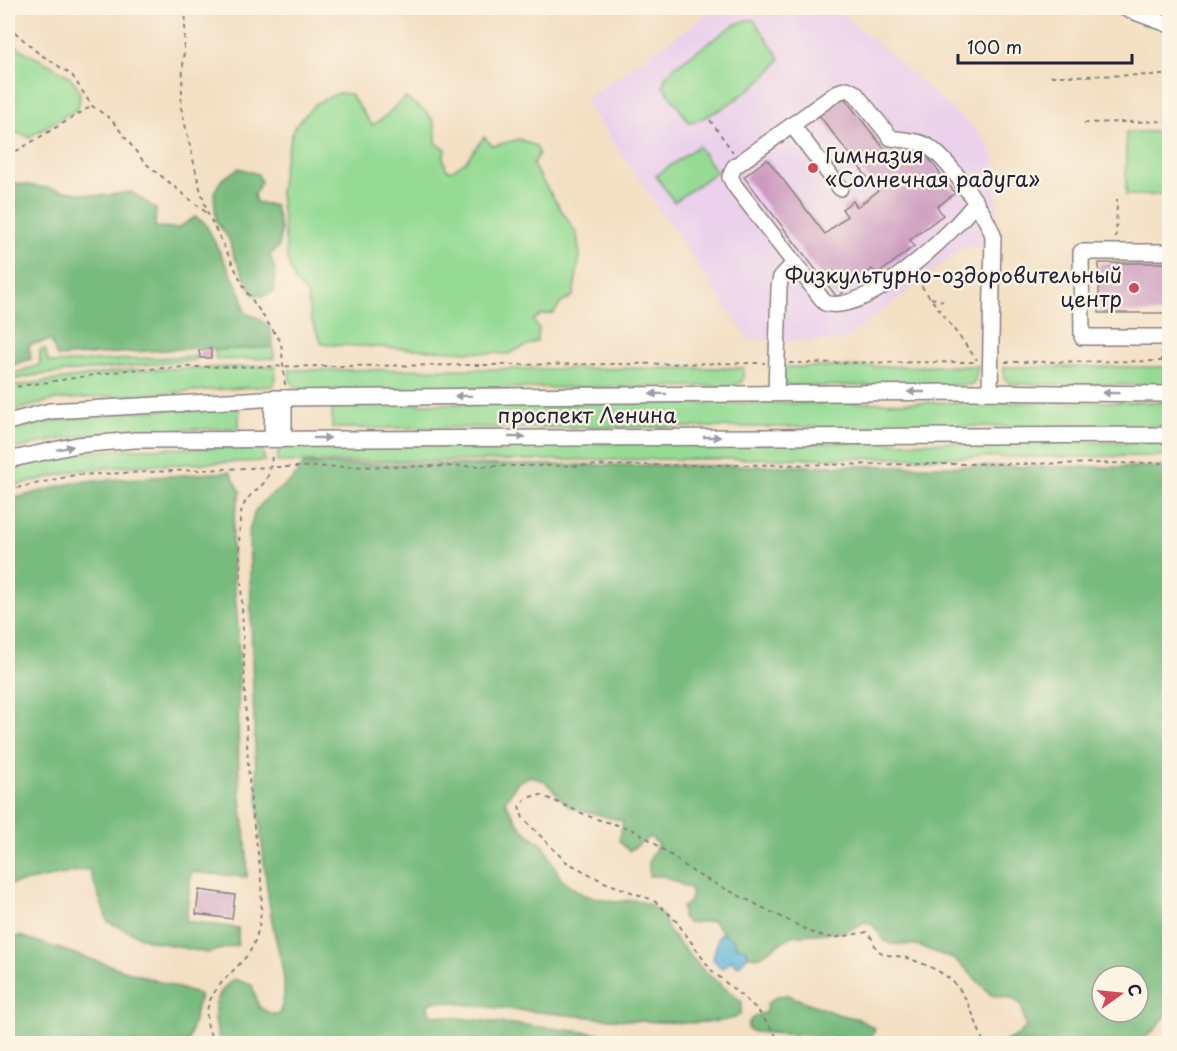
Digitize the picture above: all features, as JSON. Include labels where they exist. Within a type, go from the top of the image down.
[{"type":"street","points":[[1124,8],[1170,25]]},
{"type":"street","points":[[976,202],[928,254],[895,279],[849,304],[836,306],[825,303],[730,177],[734,167],[838,92],[847,90],[855,93],[891,138],[923,144],[937,152],[976,202],[985,214],[993,235],[985,362],[990,392]]},
{"type":"street","points":[[792,125],[840,188]]},
{"type":"street","points":[[1170,252],[1081,252],[1082,337],[1170,337]]},
{"type":"street","points":[[776,393],[779,287],[781,277],[794,263]]},
{"type":"street","name":"проспект Ленина","points":[[8,422],[50,411],[279,398],[990,392],[1170,394]]},
{"type":"street","points":[[278,439],[279,398]]},
{"type":"street","name":"проспект Ленина","points":[[8,460],[77,445],[135,440],[1170,435]]},
{"type":"path","points":[[186,8],[181,107],[208,214],[253,303],[279,337],[285,366],[279,398]]},
{"type":"path","points":[[8,26],[38,52],[72,75],[92,106],[111,119],[144,162],[208,214]]},
{"type":"path","points":[[1051,76],[1170,75]]},
{"type":"path","points":[[8,156],[92,106]]},
{"type":"path","points":[[710,120],[740,163]]},
{"type":"path","points":[[1084,123],[1170,121]]},
{"type":"path","points":[[1116,252],[1117,199]]},
{"type":"path","points":[[908,269],[985,362]]},
{"type":"path","points":[[930,298],[943,301]]},
{"type":"path","points":[[8,388],[127,370],[285,366],[1170,361]]},
{"type":"path","points":[[215,1044],[209,1020],[212,993],[246,957],[253,946],[261,910],[259,856],[250,795],[240,542],[243,507],[265,484],[272,467],[278,439]]},
{"type":"path","points":[[8,490],[75,475],[272,467],[1170,462]]},
{"type":"path","points":[[782,1044],[757,1009],[711,970],[666,910],[653,900],[604,882],[565,861],[523,818],[519,806],[523,801],[531,796],[541,795],[594,818],[631,829],[646,837],[696,874],[815,934],[834,938],[867,932],[878,950],[884,954],[906,958],[937,970],[956,983],[984,1044]]},
{"type":"shaded area","name":"Гимназия «Солнечная радуга»","points":[[717,8],[836,8],[972,126],[988,146],[995,159],[999,247],[964,247],[844,341],[749,340],[584,100]]},
{"type":"green space","points":[[754,20],[780,58],[766,76],[739,97],[710,115],[689,122],[663,86],[665,77],[673,68],[734,25]]},
{"type":"green space","points":[[8,32],[18,47],[26,53],[70,78],[77,86],[80,97],[77,109],[29,137],[8,130]]},
{"type":"green space","points":[[338,93],[350,94],[372,125],[406,98],[425,111],[435,126],[436,143],[446,149],[443,157],[446,169],[451,171],[466,161],[484,137],[493,146],[519,139],[536,146],[539,154],[533,164],[577,234],[580,256],[573,296],[560,304],[554,313],[541,315],[533,320],[539,329],[537,341],[508,354],[322,344],[311,319],[307,294],[295,281],[288,263],[280,193],[283,168],[294,127],[315,104]]},
{"type":"green space","points":[[1126,132],[1169,132],[1169,195],[1126,195]]},
{"type":"green space","points":[[698,146],[716,172],[674,202],[656,176]]},
{"type":"green space","points":[[239,168],[258,174],[261,182],[254,195],[256,202],[275,206],[281,230],[279,247],[270,255],[275,270],[274,292],[263,296],[253,294],[233,254],[229,239],[216,221],[214,192],[222,179]]},
{"type":"green space","points":[[8,182],[99,196],[132,192],[156,209],[155,227],[178,228],[195,217],[205,223],[242,296],[245,313],[258,318],[270,328],[273,347],[215,350],[211,347],[57,357],[51,340],[29,345],[31,359],[8,367]]},
{"type":"green space","points":[[273,347],[274,358],[216,360],[215,350]]},
{"type":"green space","points":[[45,349],[48,361],[54,363],[195,356],[196,360],[35,375],[8,381],[8,375],[40,365],[40,350]]},
{"type":"green space","points":[[275,366],[276,379],[273,386],[54,400],[8,412],[8,388],[16,386],[127,370]]},
{"type":"green space","points":[[978,366],[975,381],[970,385],[789,386],[784,382],[782,367]]},
{"type":"green space","points":[[1004,367],[1169,367],[1169,385],[1015,384],[1009,383],[1004,377]]},
{"type":"green space","points":[[744,368],[742,382],[734,386],[310,390],[296,388],[290,380],[289,370]]},
{"type":"green space","points":[[1169,402],[1170,426],[332,428],[332,404]]},
{"type":"green space","points":[[239,406],[239,428],[93,435],[8,451],[8,429],[94,416]]},
{"type":"green space","points":[[1170,442],[1169,456],[277,462],[280,450],[291,444]]},
{"type":"green space","points":[[256,447],[262,449],[265,461],[126,466],[76,471],[8,487],[8,468],[73,453],[126,449]]},
{"type":"green space","points":[[303,464],[1169,467],[1170,1009],[1150,1034],[1134,1044],[1002,1043],[1018,1035],[1026,1027],[1021,1004],[1011,998],[991,995],[953,959],[916,945],[891,944],[885,941],[872,924],[865,922],[847,931],[791,936],[759,957],[748,956],[746,948],[736,947],[733,939],[726,936],[713,921],[688,923],[682,917],[682,907],[690,900],[691,889],[664,876],[649,876],[649,861],[658,844],[650,837],[629,851],[619,841],[623,821],[570,807],[544,781],[530,776],[517,783],[505,802],[522,829],[544,846],[561,879],[584,895],[616,902],[633,900],[648,904],[663,916],[669,932],[703,970],[742,1002],[740,1015],[721,1021],[688,1023],[644,1021],[435,1001],[427,1006],[432,1015],[682,1043],[221,1044],[216,1025],[215,1008],[221,993],[234,979],[252,985],[259,1007],[271,1014],[279,1014],[284,992],[284,980],[265,873],[254,727],[249,531],[255,511],[266,499],[293,479]]},
{"type":"green space","points":[[230,472],[241,492],[233,524],[232,559],[238,627],[239,777],[247,852],[247,877],[191,872],[186,921],[238,928],[238,945],[207,953],[148,940],[108,922],[89,869],[8,885],[8,500],[75,482]]},
{"type":"green space","points":[[20,936],[200,995],[188,1043],[8,1043],[8,938]]},
{"type":"green space","points":[[787,995],[837,1014],[859,1019],[875,1029],[871,1040],[754,1032],[748,1029],[748,1024],[753,1017],[766,1012],[767,1004],[777,996]]},
{"type":"water","points":[[721,933],[733,939],[736,947],[746,948],[748,956],[738,966],[731,961],[722,969],[713,959]]},
{"type":"building","points":[[842,95],[897,165],[920,147],[955,193],[937,207],[943,215],[910,240],[914,246],[877,275],[872,269],[837,297],[744,177],[767,159],[825,234],[847,216],[842,209],[853,201],[857,207],[878,191],[818,114]]},
{"type":"building","name":"Физкультурно-оздоровительный центр","points":[[1099,263],[1170,263],[1170,313],[1099,313]]},
{"type":"building","points":[[211,349],[211,358],[200,358],[199,350]]},
{"type":"building","points":[[199,890],[235,895],[232,919],[196,914]]},
{"type":"place","name":"Гимназия «Солнечная радуга»","points":[[813,168]]},
{"type":"place","name":"Физкультурно-оздоровительный центр","points":[[1134,288]]}]
